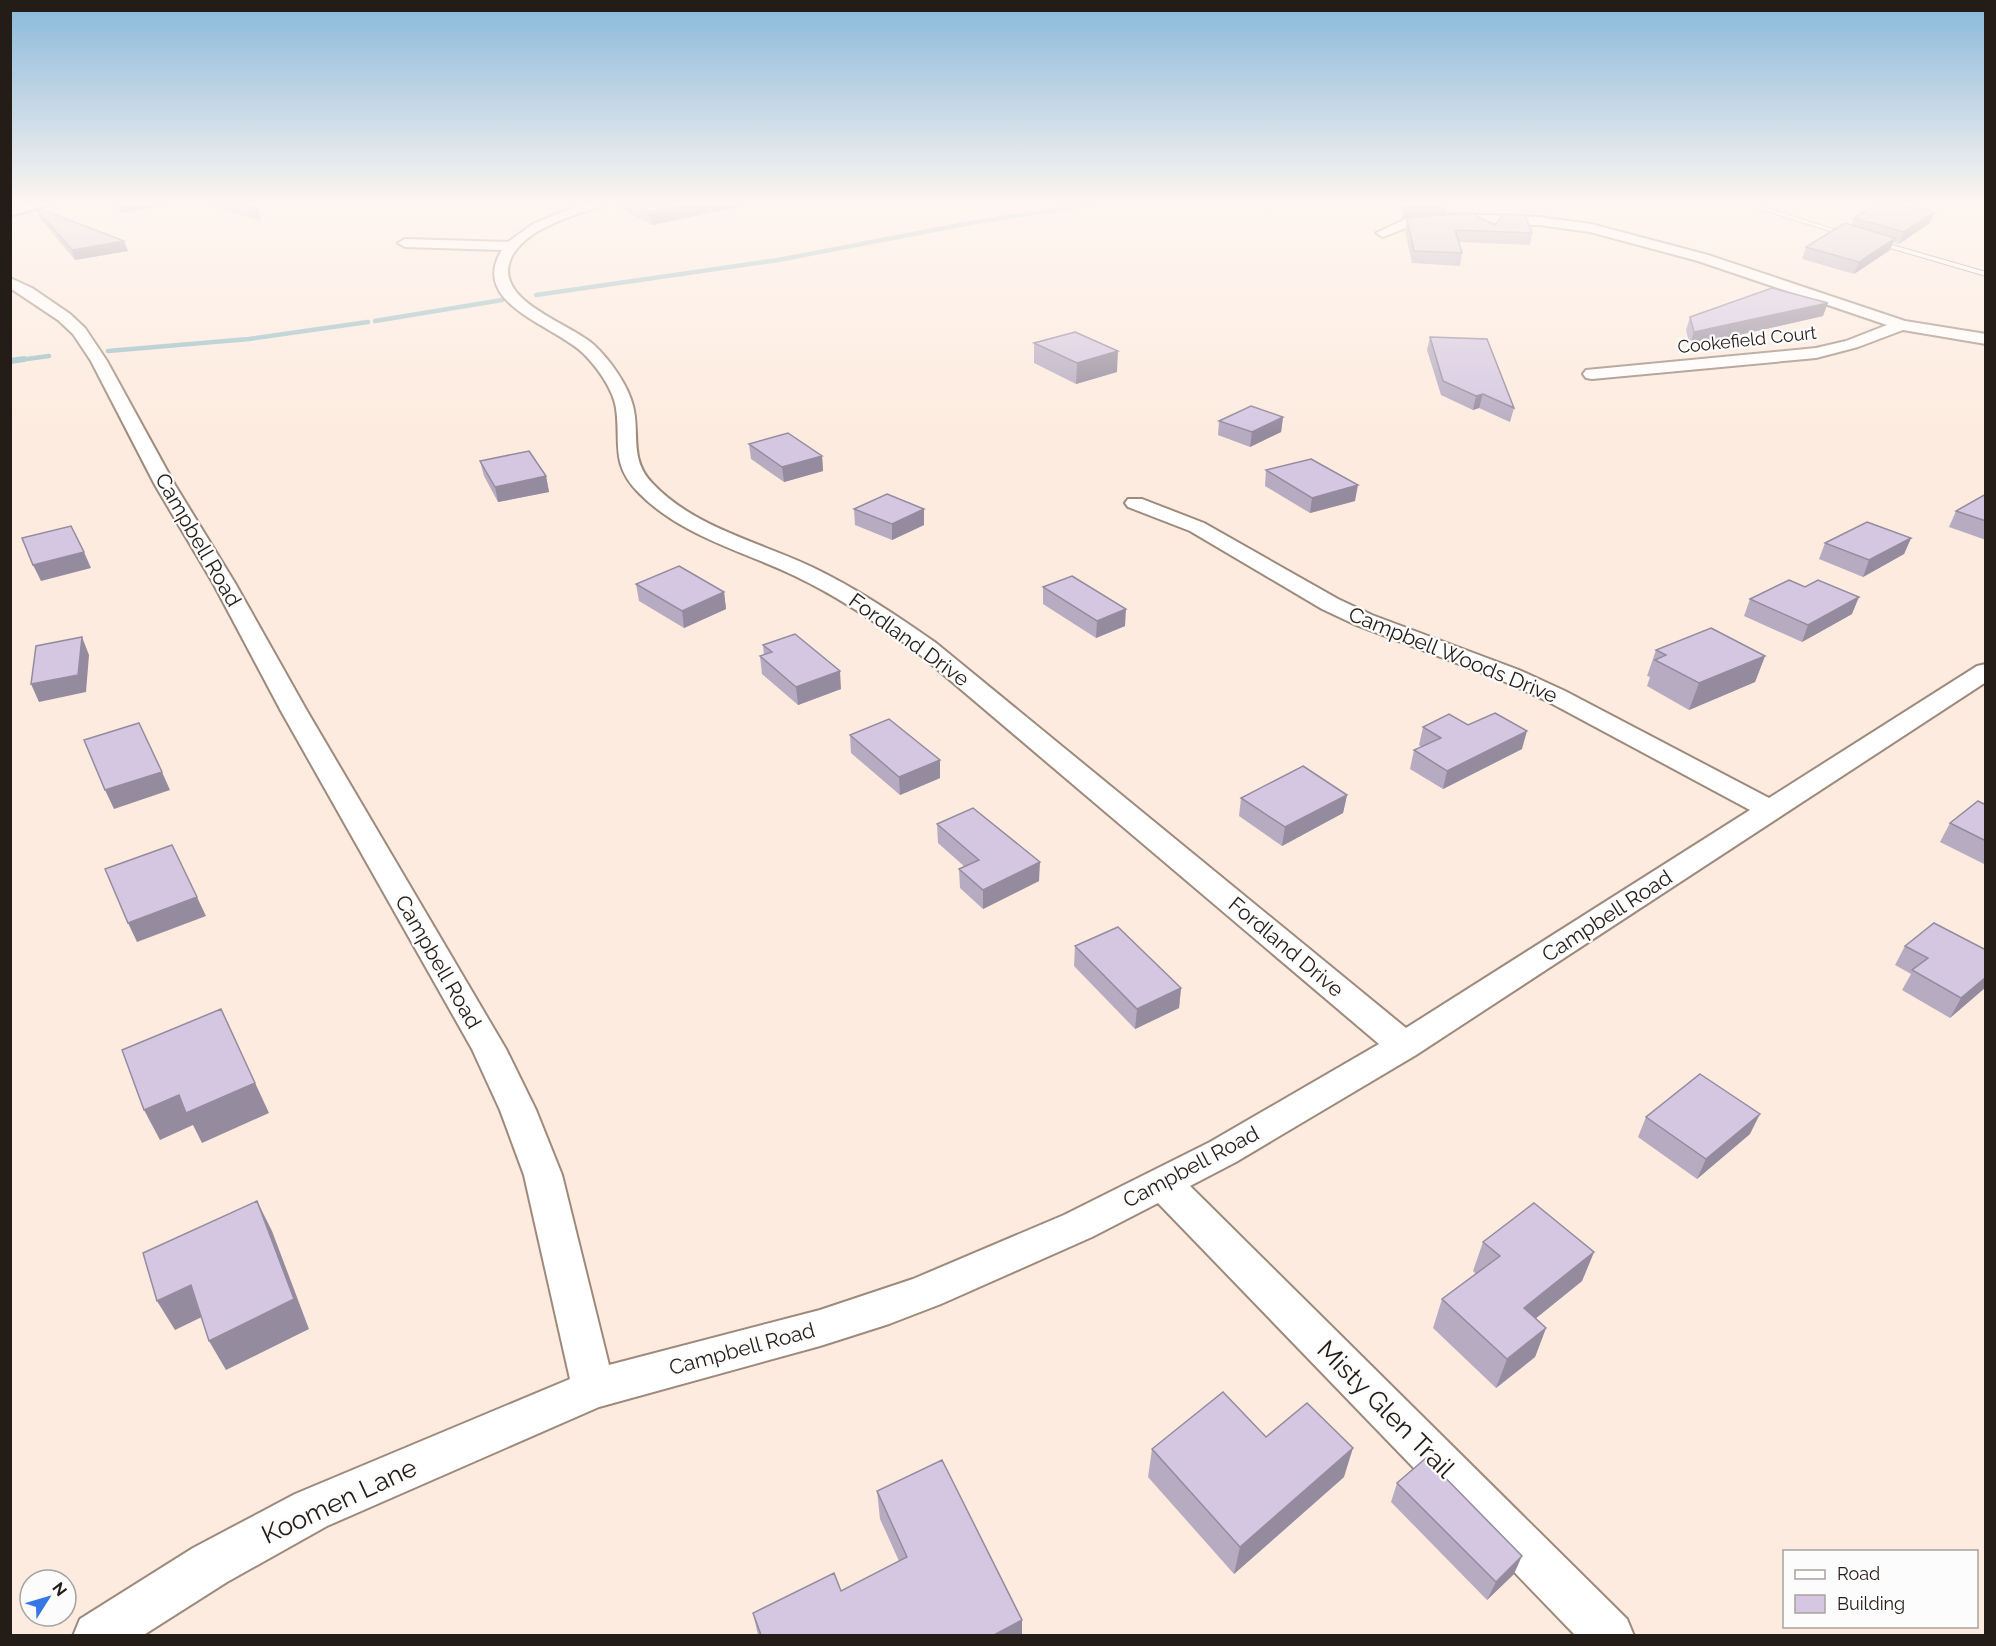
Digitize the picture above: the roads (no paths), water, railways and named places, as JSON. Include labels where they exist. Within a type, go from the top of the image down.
[{"type":"street","name":"Fordland Drive","points":[[502,279],[505,289],[526,308],[573,338],[596,357],[624,406],[626,453],[633,471],[645,488],[664,504],[688,519],[804,572],[853,598],[927,648],[1404,1046]]},
{"type":"street","points":[[1763,279],[1902,325],[1986,339]]},
{"type":"street","name":"Campbell Road","points":[[10,282],[64,317],[79,331],[99,361],[165,485],[224,583],[294,711],[489,1049],[518,1110],[543,1175],[594,1389],[820,1328],[896,1303],[1028,1249],[1223,1152],[1404,1046],[1986,671]]},
{"type":"street","name":"Cookefield Court","points":[[1592,374],[1816,353],[1852,344],[1902,325]]},
{"type":"street","name":"Campbell Woods Drive","points":[[1135,503],[1197,527],[1295,586],[1347,612],[1510,675],[1556,696],[1771,810]]},
{"type":"street","name":"Misty Glen Trail","points":[[1162,1183],[1610,1635]]},
{"type":"street","name":"Koomen Lane","points":[[97,1635],[210,1565],[311,1510],[594,1389]]},
{"type":"waterway","points":[[536,295],[648,279]]},
{"type":"waterway","points":[[375,321],[502,300]]},
{"type":"waterway","points":[[108,351],[249,339],[368,322]]},
{"type":"waterway","points":[[12,361],[49,356]]},
{"type":"waterway","points":[[10,361],[24,359]]}]
